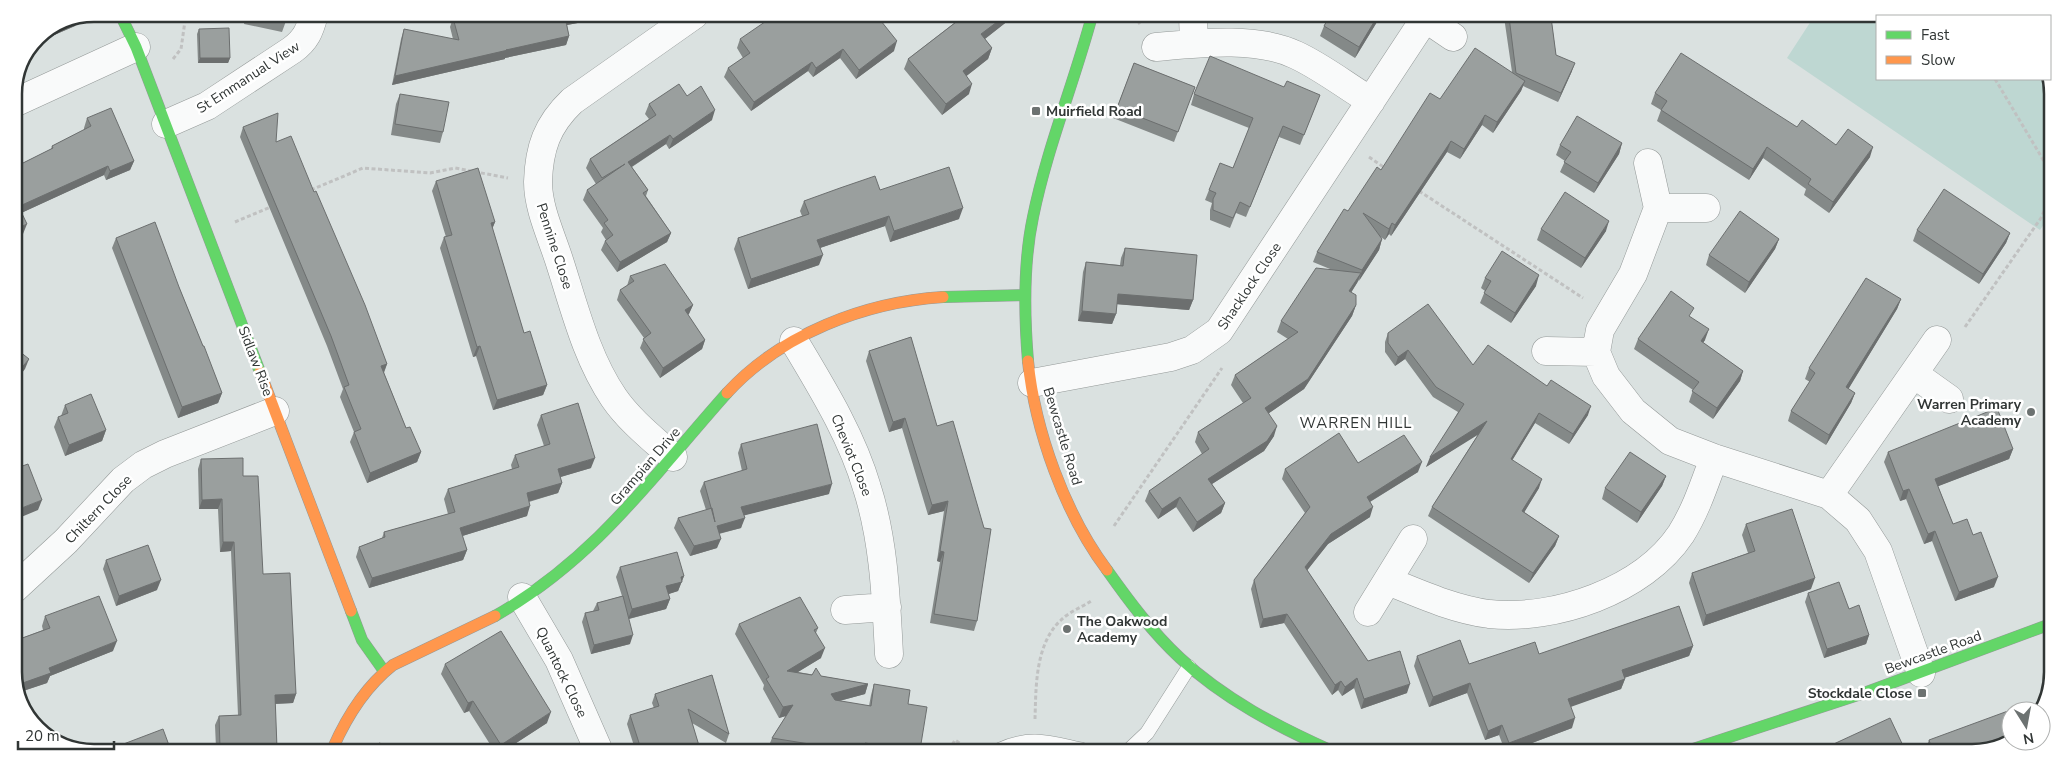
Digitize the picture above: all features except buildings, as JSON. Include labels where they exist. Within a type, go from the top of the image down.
[{"type":"street","name":"Sidlaw Rise","points":[[124,23],[166,124],[362,640],[384,671]]},
{"type":"street","name":"St Emmanual View","points":[[166,124],[207,106],[292,50],[303,42],[310,31],[312,23]]},
{"type":"street","name":"Pennine Close","points":[[673,457],[637,424],[614,399],[602,377],[590,352],[543,213],[538,184],[544,144],[549,129],[559,114],[572,101],[683,23]]},
{"type":"street","name":"Bewcastle Road","points":[[1090,23],[1036,200],[1028,248],[1024,295],[1025,339],[1040,421],[1060,484],[1074,516],[1095,553],[1117,584],[1167,645],[1190,667],[1227,695],[1264,718],[1318,744]]},
{"type":"street","points":[[1193,23],[1194,43]]},
{"type":"street","name":"Shacklock Close","points":[[1032,383],[1172,357],[1192,350],[1219,332],[1423,23]]},
{"type":"street","points":[[1433,23],[1453,37]]},
{"type":"street","points":[[1156,47],[1194,43],[1249,44],[1272,47],[1296,55],[1371,101]]},
{"type":"street","points":[[23,99],[136,48]]},
{"type":"street","points":[[1648,163],[1658,208],[1633,274],[1600,330],[1596,352],[1606,376],[1633,411],[1670,441],[1714,458],[1829,495],[1858,520],[1878,551],[1921,673]]},
{"type":"street","points":[[1658,208],[1706,208]]},
{"type":"street","name":"Grampian Drive","points":[[335,744],[350,714],[384,671],[403,658],[489,618],[558,572],[594,542],[631,505],[738,382],[767,358],[794,341],[862,310],[895,302],[959,295],[1024,295]]},
{"type":"street","points":[[1829,495],[1936,340]]},
{"type":"street","name":"Cheviot Close","points":[[794,341],[832,407],[867,486],[876,522],[887,607],[889,654]]},
{"type":"street","points":[[1546,351],[1596,352]]},
{"type":"street","points":[[1914,374],[1949,398]]},
{"type":"street","name":"Chiltern Close","points":[[23,580],[66,541],[123,480],[143,465],[165,454],[275,411]]},
{"type":"street","points":[[1388,581],[1440,602],[1489,614],[1519,615],[1578,604],[1607,593],[1634,578],[1660,558],[1679,536],[1695,510],[1714,458]]},
{"type":"street","points":[[1368,612],[1413,540]]},
{"type":"street","name":"Quantock Close","points":[[522,597],[559,660],[596,744]]},
{"type":"street","points":[[845,610],[887,607]]},
{"type":"street","name":"Bewcastle Road","points":[[1737,744],[2044,627]]},
{"type":"lane","points":[[1135,744],[1147,733],[1190,667]]},
{"type":"lane","points":[[1012,744],[1034,740],[1054,744]]},
{"type":"path","points":[[146,73],[168,63],[181,49],[185,23]]},
{"type":"path","points":[[1996,80],[2043,158]]},
{"type":"path","points":[[1344,141],[1386,169]]},
{"type":"path","points":[[308,191],[363,168],[430,173],[455,168],[538,184]]},
{"type":"path","points":[[1417,190],[1609,315]]},
{"type":"path","points":[[207,234],[280,203]]},
{"type":"path","points":[[1936,340],[1958,336],[2043,212]]},
{"type":"path","points":[[1095,553],[1141,489],[1224,366]]},
{"type":"path","points":[[1034,740],[1036,679],[1045,643],[1061,620],[1117,584]]},
{"type":"green space","points":[[1810,23],[1876,23],[1876,80],[2042,80],[2043,225],[2040,230],[1787,58]]},
{"type":"traffic: fast","points":[[124,23],[136,47],[260,372]]},
{"type":"traffic: fast","points":[[1028,361],[1025,289],[1027,253],[1033,217],[1053,141],[1090,23]]},
{"type":"traffic: fast","points":[[943,297],[1024,295]]},
{"type":"traffic: fast","points":[[495,616],[531,593],[563,569],[593,542],[621,514],[727,393]]},
{"type":"traffic: fast","points":[[1107,570],[1150,627],[1197,673],[1252,711],[1317,744]]},
{"type":"traffic: fast","points":[[351,611],[362,640],[384,671]]},
{"type":"traffic: fast","points":[[1708,744],[1867,692],[2044,627]]},
{"type":"traffic: slow","points":[[727,393],[749,372],[773,354],[799,338],[826,325],[884,306],[943,297]]},
{"type":"traffic: slow","points":[[1028,361],[1037,415],[1054,471],[1078,524],[1107,570]]},
{"type":"traffic: slow","points":[[260,372],[351,611]]},
{"type":"traffic: slow","points":[[335,744],[344,725],[365,692],[393,665],[495,616]]},
{"type":"place","name":"Muirfield Road","points":[[1036,111]]},
{"type":"place","name":"Warren Primary Academy","points":[[2031,412]]},
{"type":"place","name":"The Oakwood Academy","points":[[1067,629]]},
{"type":"place","name":"Stockdale Close","points":[[1922,693]]},
{"type":"district","name":"WARREN HILL","points":[[1356,423]]}]
